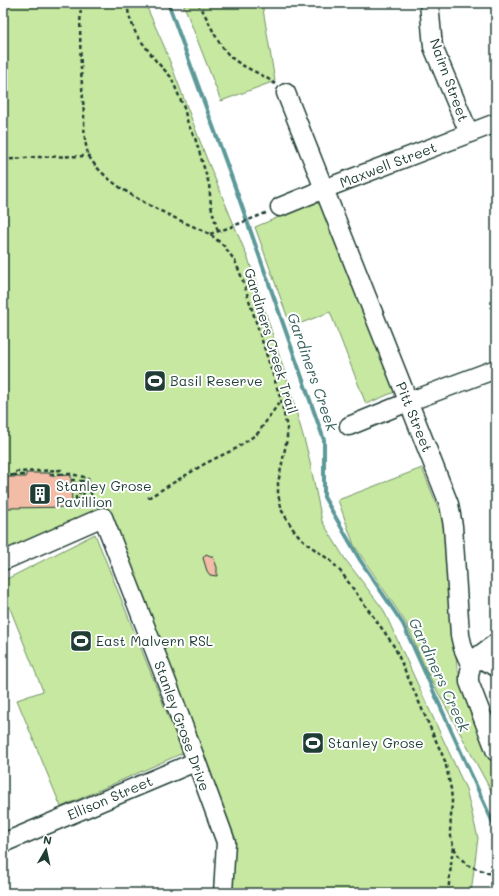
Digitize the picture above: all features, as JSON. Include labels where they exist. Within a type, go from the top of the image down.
[{"type":"street","name":"Nairn Street","points":[[429,3],[433,47],[469,133]]},
{"type":"street","name":"Pitt Street","points":[[286,93],[452,514],[456,552],[460,635],[463,648],[474,662],[469,671],[469,682],[496,752]]},
{"type":"street","name":"Maxwell Street","points":[[274,210],[324,189],[496,123]]},
{"type":"street","points":[[349,426],[496,369]]},
{"type":"street","name":"Stanley Grose Drive","points":[[3,561],[103,517],[173,698],[195,762],[226,842],[223,893]]},
{"type":"street","points":[[474,662],[496,643]]},
{"type":"street","points":[[474,662],[496,668]]},
{"type":"street","name":"Ellison Street","points":[[3,843],[195,762]]},
{"type":"path","name":"Gardiners Creek Trail","points":[[81,3],[80,18],[83,105],[85,137],[90,156],[99,169],[124,190],[152,206],[210,234],[224,246],[235,261],[281,400],[287,428],[287,439],[278,483],[278,494],[282,511],[287,521],[300,536],[310,546],[331,561],[341,572],[379,624],[394,648],[445,761],[451,789],[452,801],[450,832],[454,845],[463,861],[472,868],[496,876]]},
{"type":"path","points":[[127,3],[129,16],[136,34],[156,61],[171,77],[184,108],[209,184],[211,206],[218,232]]},
{"type":"path","points":[[198,3],[221,44],[233,58],[271,81],[286,93]]},
{"type":"path","points":[[3,160],[35,157],[90,156]]},
{"type":"path","points":[[210,234],[274,210]]},
{"type":"path","points":[[148,498],[206,463],[237,448],[258,433],[281,400]]},
{"type":"path","points":[[13,475],[15,472],[61,470],[61,474]]},
{"type":"path","points":[[50,474],[71,474],[88,478],[92,498],[83,503]]},
{"type":"path","points":[[3,477],[26,475]]},
{"type":"path","points":[[71,480],[76,480],[76,501],[79,501],[80,481],[84,481],[83,503],[80,509]]},
{"type":"path","points":[[3,499],[3,503],[6,503],[5,482],[7,481]]},
{"type":"path","points":[[448,893],[454,845]]},
{"type":"green space","points":[[3,3],[145,3],[164,46],[206,157],[249,261],[288,383],[308,453],[322,521],[345,559],[383,609],[466,789],[478,838],[471,893],[232,893],[178,697],[100,514],[3,554]]},
{"type":"green space","points":[[183,3],[262,3],[275,81],[221,101]]},
{"type":"green space","points":[[315,202],[325,207],[397,391],[366,404],[330,312],[291,327],[255,227]]},
{"type":"green space","points":[[422,468],[445,525],[457,667],[496,772],[496,800],[426,670],[406,623],[354,545],[338,500]]},
{"type":"green space","name":"East Malvern RSL","points":[[95,534],[183,753],[61,807],[17,700],[43,691],[3,591],[3,581]]},
{"type":"building","name":"Stanley Grose Pavillion","points":[[26,473],[50,473],[50,476],[71,475],[72,507],[8,508],[7,477],[26,477]]},
{"type":"building","points":[[206,554],[213,557],[217,567],[217,576],[210,575],[207,571],[203,558]]},
{"type":"waterway","name":"Gardiners Creek","points":[[168,3],[234,184],[324,440],[324,497],[360,560],[403,624],[494,825],[495,893]]},
{"type":"place","name":"Basil Reserve","points":[[155,381]]},
{"type":"place","name":"Stanley Grose Pavillion","points":[[40,494]]},
{"type":"place","name":"East Malvern RSL","points":[[81,641]]},
{"type":"place","name":"Stanley Grose","points":[[313,743]]}]
